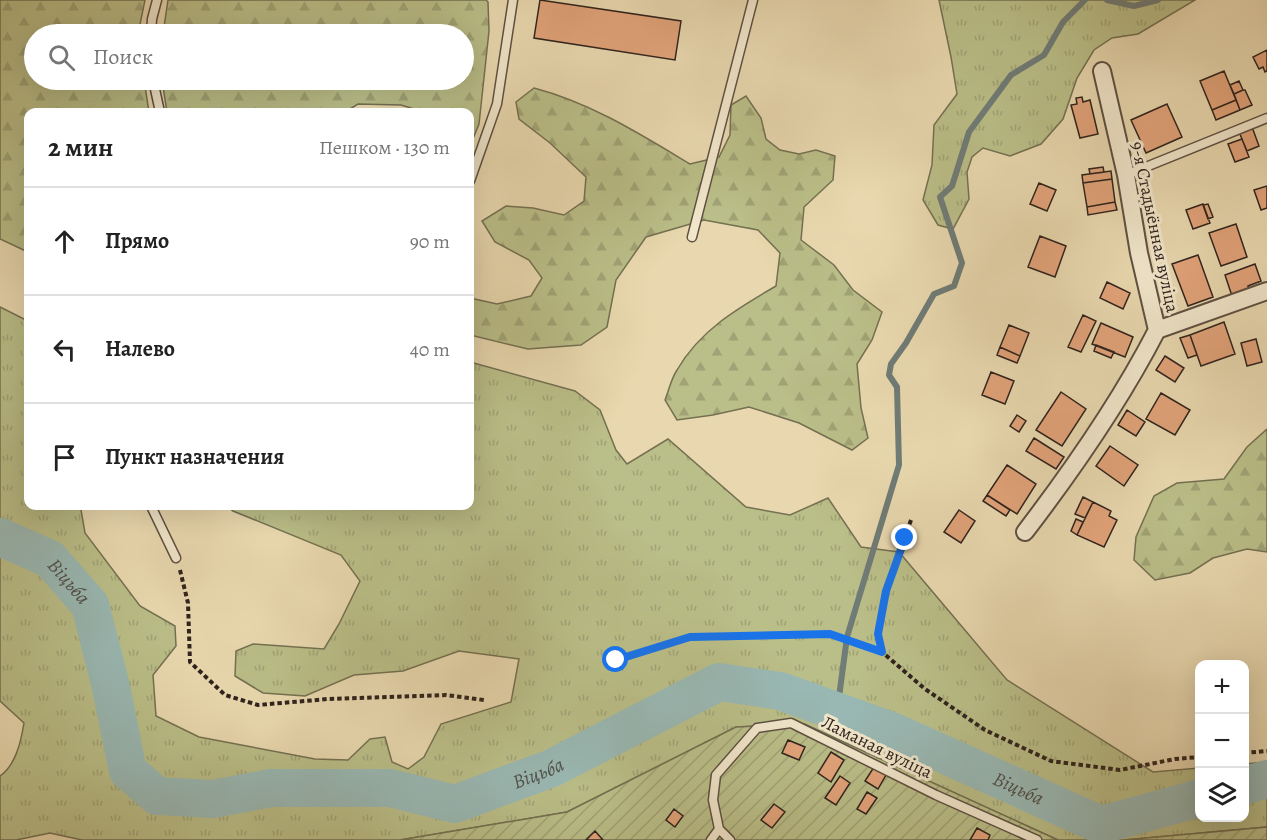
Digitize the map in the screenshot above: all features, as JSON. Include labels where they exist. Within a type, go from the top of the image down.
[{"type":"street","name":"9-я Стадыённая вуліца","points":[[1025,532],[1067,477],[1113,409],[1157,330],[1139,253],[1126,175],[1102,71]]},
{"type":"street","points":[[1157,330],[1267,291]]},
{"type":"lane","points":[[152,24],[157,0]]},
{"type":"lane","points":[[474,169],[496,104],[513,0]]},
{"type":"lane","points":[[692,237],[753,0]]},
{"type":"lane","points":[[155,90],[159,108]]},
{"type":"lane","points":[[1126,175],[1267,118]]},
{"type":"lane","points":[[153,510],[176,558]]},
{"type":"lane","name":"Ламаная вуліца","points":[[719,829],[713,800],[716,775],[757,728],[791,723],[936,795],[1037,840]]},
{"type":"lane","points":[[711,840],[719,829],[730,840]]},
{"type":"path","points":[[882,652],[878,634],[886,591],[911,520]]},
{"type":"path","points":[[176,558],[188,603],[190,662],[225,695],[258,705],[328,699],[446,695],[484,700]]},
{"type":"path","points":[[616,660],[690,637],[830,634],[882,652],[925,689],[985,730],[1051,761],[1120,770],[1195,757]]},
{"type":"path","points":[[1249,753],[1267,751]]},
{"type":"green space","points":[[0,0],[145,0],[140,24],[24,24],[24,90],[146,90],[148,108],[24,108],[24,250],[0,239]]},
{"type":"green space","points":[[168,0],[486,0],[489,31],[479,124],[474,136],[474,108],[411,108],[401,105],[358,104],[352,108],[166,108],[164,90],[474,90],[474,24],[164,24]]},
{"type":"green space","points":[[939,0],[1195,0],[1138,34],[1112,38],[1094,50],[1077,78],[1063,119],[1041,144],[1010,156],[983,148],[972,157],[967,172],[969,199],[953,229],[938,225],[923,200],[932,165],[934,125],[957,94]]},
{"type":"green space","points":[[534,88],[555,94],[634,131],[690,164],[719,157],[730,135],[731,105],[746,96],[761,118],[766,139],[780,150],[799,154],[816,150],[835,156],[833,180],[804,207],[801,240],[834,265],[853,290],[882,312],[872,340],[857,364],[861,408],[868,438],[852,450],[799,423],[749,407],[677,420],[665,400],[675,373],[697,343],[721,321],[776,286],[780,253],[758,230],[704,220],[646,237],[616,280],[607,327],[581,345],[528,349],[474,336],[474,299],[497,304],[531,296],[542,278],[529,260],[495,242],[482,221],[506,206],[533,208],[564,215],[584,201],[586,177],[550,143],[519,119],[516,102]]},
{"type":"green space","points":[[0,307],[24,319],[24,510],[81,510],[85,533],[140,606],[175,626],[176,646],[153,675],[156,716],[199,737],[315,759],[348,760],[370,739],[385,737],[392,762],[408,769],[424,757],[441,724],[511,702],[519,659],[459,651],[403,671],[354,675],[305,696],[263,693],[235,676],[236,651],[253,644],[324,649],[360,581],[341,555],[232,510],[474,510],[474,363],[575,391],[600,410],[616,450],[627,464],[668,439],[746,507],[790,515],[828,498],[861,547],[899,552],[1007,680],[1153,772],[1195,768],[1195,822],[1249,822],[1249,764],[1267,762],[1267,827],[1124,840],[1058,840],[804,724],[736,727],[567,812],[400,840],[82,840],[50,833],[16,840],[0,840],[0,776],[14,759],[24,723],[0,701]]},
{"type":"green space","points":[[1267,429],[1267,552],[1247,549],[1213,558],[1190,573],[1155,580],[1134,560],[1136,537],[1154,496],[1177,483],[1224,479],[1247,447]]},
{"type":"green space","points":[[804,724],[1058,840],[400,840],[567,812],[736,727]]},
{"type":"green space","points":[[1267,827],[1267,840],[1124,840]]},
{"type":"building","points":[[540,0],[681,21],[675,60],[534,38]]},
{"type":"building","points":[[1267,50],[1267,71],[1265,72],[1263,67],[1259,69],[1253,57]]},
{"type":"building","points":[[1224,71],[1236,100],[1212,110],[1200,81]]},
{"type":"building","points":[[1239,81],[1243,90],[1234,94],[1230,85]]},
{"type":"building","points":[[1243,90],[1252,105],[1240,110],[1234,94]]},
{"type":"building","points":[[1082,97],[1083,102],[1090,100],[1098,134],[1080,138],[1071,105],[1077,104],[1076,98]]},
{"type":"building","points":[[1236,100],[1240,110],[1216,120],[1212,110]]},
{"type":"building","points":[[1167,104],[1182,137],[1146,153],[1131,120]]},
{"type":"building","points":[[1252,127],[1259,146],[1247,151],[1239,132]]},
{"type":"building","points":[[1242,139],[1249,157],[1235,162],[1228,144]]},
{"type":"building","points":[[1103,167],[1104,172],[1090,174],[1089,169]]},
{"type":"building","points":[[1111,171],[1112,179],[1083,183],[1082,175]]},
{"type":"building","points":[[1112,179],[1115,202],[1087,207],[1083,183]]},
{"type":"building","points":[[1039,183],[1056,190],[1047,211],[1030,204]]},
{"type":"building","points":[[1267,186],[1267,208],[1261,210],[1254,190]]},
{"type":"building","points":[[1115,202],[1117,210],[1088,215],[1087,207]]},
{"type":"building","points":[[1203,204],[1210,223],[1193,229],[1186,210]]},
{"type":"building","points":[[1208,204],[1213,217],[1208,219],[1203,205]]},
{"type":"building","points":[[1236,224],[1247,257],[1221,266],[1209,233]]},
{"type":"building","points":[[1040,236],[1066,246],[1055,277],[1028,267]]},
{"type":"building","points":[[1198,255],[1213,297],[1188,306],[1172,264]]},
{"type":"building","points":[[1255,264],[1261,281],[1248,286],[1250,292],[1233,299],[1225,275]]},
{"type":"building","points":[[1107,282],[1130,293],[1123,309],[1100,298]]},
{"type":"building","points":[[1083,315],[1096,321],[1081,352],[1068,347]]},
{"type":"building","points":[[1224,322],[1235,354],[1201,366],[1190,335]]},
{"type":"building","points":[[1101,323],[1133,337],[1125,357],[1092,344]]},
{"type":"building","points":[[1009,325],[1029,333],[1020,356],[1000,347]]},
{"type":"building","points":[[1190,335],[1197,355],[1188,358],[1180,338]]},
{"type":"building","points":[[1256,339],[1262,362],[1247,366],[1241,343]]},
{"type":"building","points":[[1096,345],[1114,352],[1111,358],[1094,351]]},
{"type":"building","points":[[1000,347],[1020,356],[1017,363],[997,355]]},
{"type":"building","points":[[1165,356],[1184,368],[1175,382],[1156,370]]},
{"type":"building","points":[[991,372],[1014,381],[1005,404],[982,395]]},
{"type":"building","points":[[1061,392],[1086,409],[1062,446],[1036,430]]},
{"type":"building","points":[[1161,393],[1190,410],[1175,435],[1146,419]]},
{"type":"building","points":[[1127,410],[1145,422],[1136,436],[1118,425]]},
{"type":"building","points":[[1017,415],[1026,421],[1019,432],[1010,426]]},
{"type":"building","points":[[1034,438],[1064,457],[1056,469],[1026,451]]},
{"type":"building","points":[[1110,446],[1138,465],[1124,486],[1096,466]]},
{"type":"building","points":[[1007,465],[1036,484],[1017,514],[987,495]]},
{"type":"building","points":[[987,495],[1010,510],[1006,516],[983,501]]},
{"type":"building","points":[[1083,497],[1093,502],[1085,518],[1075,514]]},
{"type":"building","points":[[1093,502],[1111,511],[1109,516],[1117,520],[1104,547],[1077,535]]},
{"type":"building","points":[[959,510],[975,521],[961,543],[944,532]]},
{"type":"building","points":[[1076,519],[1083,522],[1077,535],[1071,531]]},
{"type":"building","points":[[788,740],[805,747],[799,760],[782,753]]},
{"type":"building","points":[[831,752],[844,760],[831,782],[818,773]]},
{"type":"building","points":[[874,767],[886,775],[878,789],[865,781]]},
{"type":"building","points":[[840,776],[850,783],[836,805],[825,798]]},
{"type":"building","points":[[867,792],[877,798],[866,814],[857,809]]},
{"type":"building","points":[[774,804],[785,812],[772,828],[761,820]]},
{"type":"building","points":[[674,809],[683,816],[675,827],[666,820]]},
{"type":"building","points":[[977,828],[990,835],[988,840],[970,840]]},
{"type":"building","points":[[595,831],[603,840],[586,840]]},
{"type":"waterway","points":[[837,712],[847,637],[899,465],[897,387],[889,375],[891,364],[934,294],[954,286],[962,263],[940,197],[952,186],[969,132],[1011,75],[1044,55],[1063,22],[1085,0]]},
{"type":"waterway","points":[[1107,0],[1134,6],[1158,0]]},
{"type":"waterway","name":"Віцьба","points":[[0,537],[50,559],[90,605],[110,683],[128,771],[157,796],[213,799],[271,788],[390,788],[455,804],[552,768],[719,682],[780,691],[894,732],[1101,825],[1195,799]]},
{"type":"waterway","name":"Віцьба","points":[[1249,784],[1267,779]]},
{"type":"route","points":[[616,660],[690,637],[830,634],[882,652],[878,634],[886,591],[905,538]]}]
